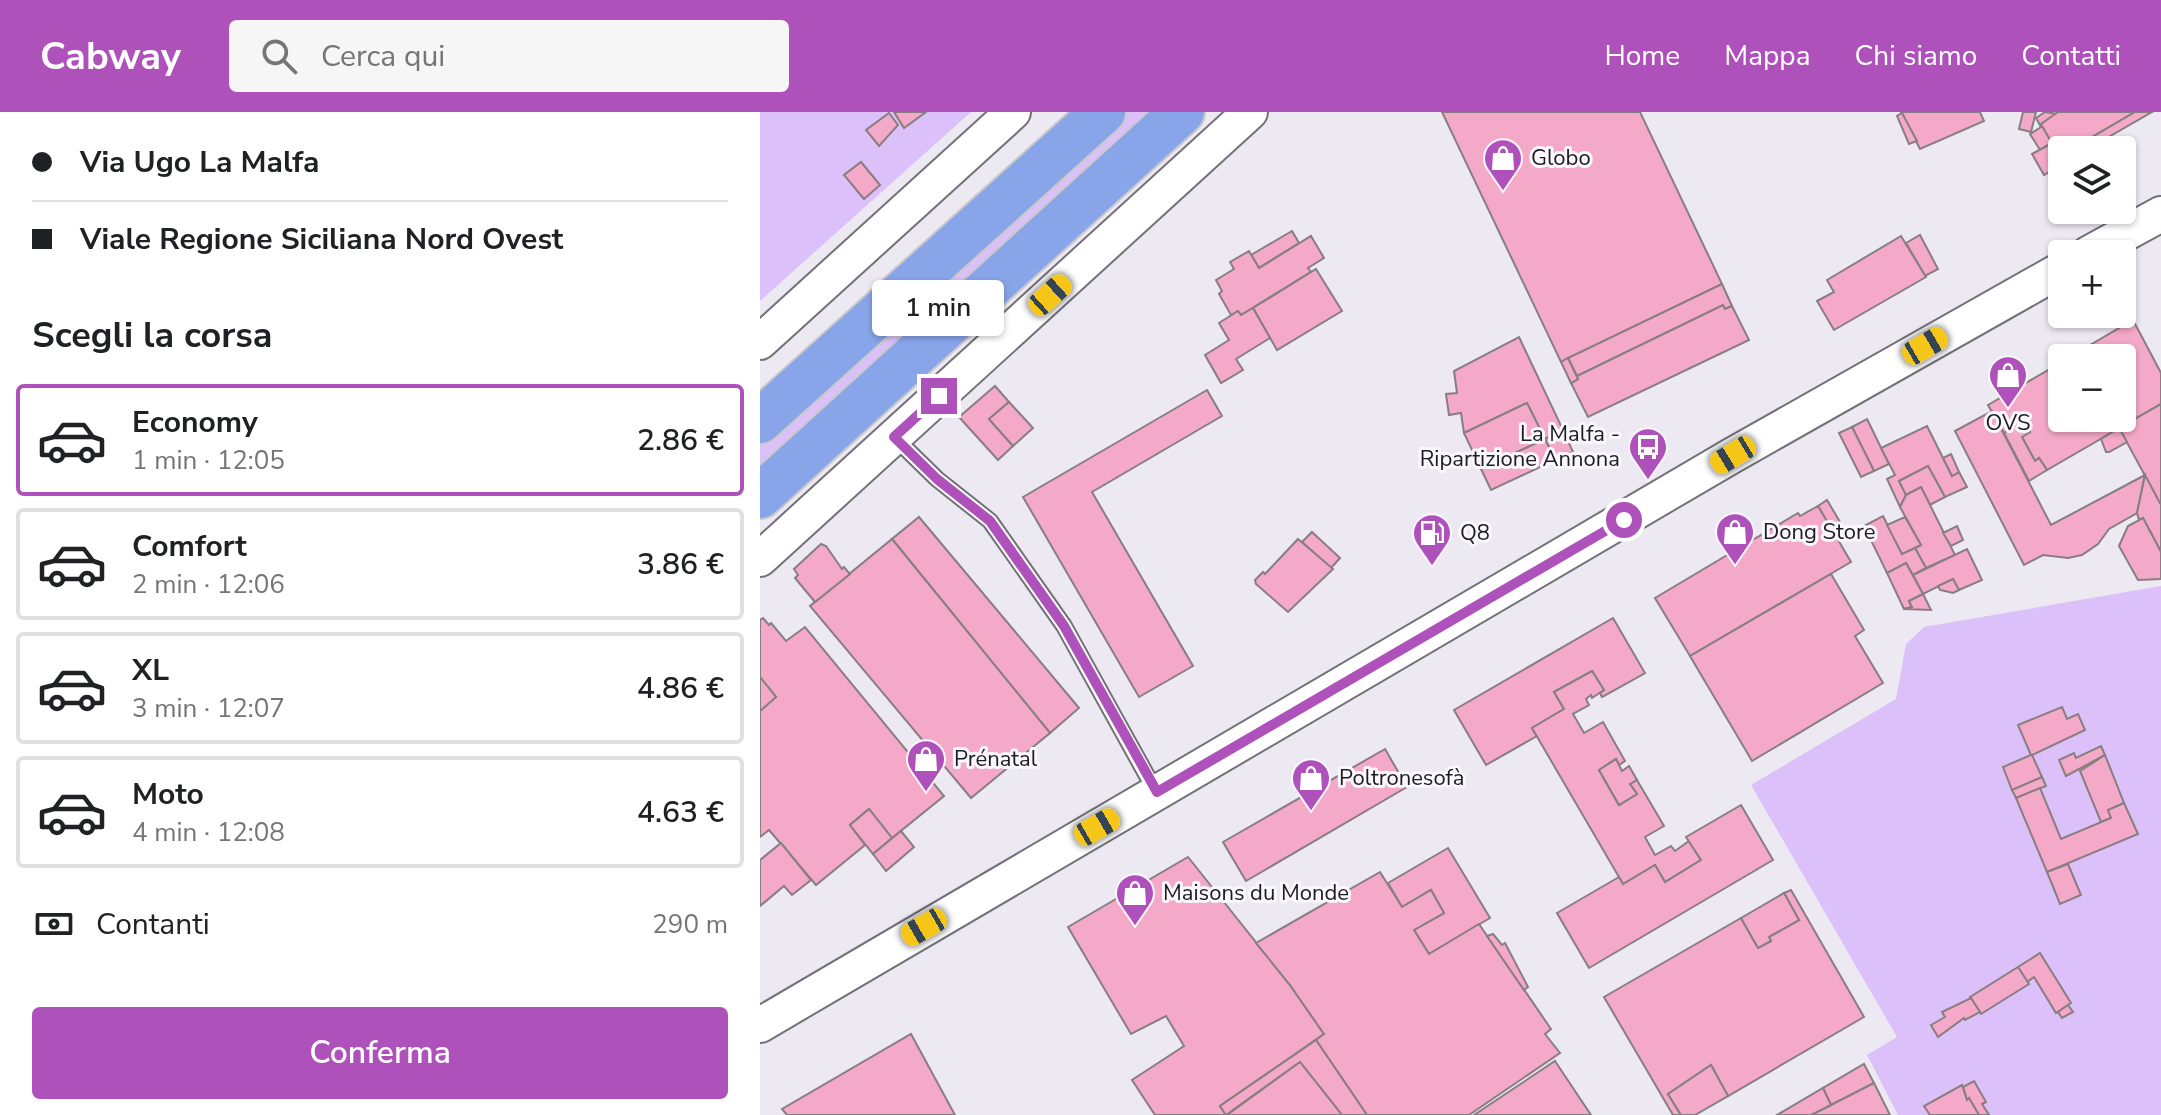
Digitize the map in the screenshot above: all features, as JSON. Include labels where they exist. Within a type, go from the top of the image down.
[{"type":"highway","points":[[760,421],[1103,112]]},
{"type":"highway","points":[[760,496],[1182,112]]},
{"type":"street","points":[[760,342],[1013,112]]},
{"type":"street","points":[[760,559],[1250,112]]},
{"type":"street","points":[[2114,240],[2161,214]]},
{"type":"street","points":[[760,1025],[1733,455],[2048,277]]},
{"type":"lane","points":[[894,437],[937,479],[990,521],[1064,626],[1157,792]]},
{"type":"shaded area","points":[[760,112],[971,112],[760,301]]},
{"type":"shaded area","points":[[1125,112],[1159,112],[760,478],[760,441]]},
{"type":"shaded area","points":[[2161,586],[2161,1115],[1898,1115],[1867,1055],[1897,1037],[1751,785],[1896,699],[1906,644],[1924,627]]},
{"type":"building","points":[[894,112],[926,112],[904,128]]},
{"type":"building","points":[[1442,112],[1640,112],[1722,284],[1561,362]]},
{"type":"building","points":[[1901,112],[1980,112],[1984,121],[1920,149]]},
{"type":"building","points":[[2023,112],[2036,112],[2031,132],[2019,129]]},
{"type":"building","points":[[2045,112],[2059,114],[2041,124],[2048,136],[2048,145],[2040,150],[2030,134],[2041,127],[2036,118]]},
{"type":"building","points":[[2058,112],[2135,112],[2094,136],[2048,136],[2041,124]]},
{"type":"building","points":[[2135,112],[2152,112],[2110,136],[2094,136]]},
{"type":"building","points":[[889,113],[898,125],[879,146],[866,130]]},
{"type":"building","points":[[1902,113],[1917,141],[1909,144],[1897,116]]},
{"type":"building","points":[[2048,145],[2048,173],[2044,175],[2032,154]]},
{"type":"building","points":[[861,162],[880,185],[864,199],[844,175]]},
{"type":"building","points":[[1292,231],[1299,243],[1259,268],[1251,255]]},
{"type":"building","points":[[1920,235],[1938,269],[1925,276],[1906,243]]},
{"type":"building","points":[[1311,236],[1324,258],[1308,268],[1311,272],[1241,315],[1238,311],[1231,315],[1219,294],[1222,291],[1216,280],[1234,269],[1230,262],[1249,251],[1259,268]]},
{"type":"building","points":[[1901,236],[1926,277],[1834,330],[1817,301],[1834,292],[1827,280]]},
{"type":"building","points":[[1316,269],[1342,311],[1277,350],[1253,308]]},
{"type":"building","points":[[1722,284],[1732,306],[1725,309],[1723,305],[1577,376],[1568,358]]},
{"type":"building","points":[[1723,305],[1725,309],[1732,306],[1749,340],[1588,417],[1571,383],[1578,379],[1577,376]]},
{"type":"building","points":[[1253,308],[1270,338],[1236,359],[1243,370],[1221,383],[1205,355],[1229,340],[1219,323],[1238,311],[1241,315]]},
{"type":"building","points":[[2136,326],[2161,373],[2161,404],[2136,418],[2136,344],[2092,344],[2119,328]]},
{"type":"building","points":[[1519,337],[1563,430],[1545,439],[1527,403],[1464,433],[1461,413],[1449,415],[1446,394],[1457,393],[1454,371]]},
{"type":"building","points":[[1568,358],[1578,379],[1571,383],[1561,362]]},
{"type":"building","points":[[2048,370],[2048,432],[2113,432],[2047,470],[2039,458],[2035,461],[2022,437],[2030,432],[2023,422],[2004,433],[1988,405]]},
{"type":"building","points":[[995,386],[1009,402],[989,419],[1013,446],[998,460],[959,417]]},
{"type":"building","points":[[1207,390],[1222,416],[1092,492],[1193,666],[1139,697],[1023,497]]},
{"type":"building","points":[[1009,402],[1033,428],[1013,446],[989,419]]},
{"type":"building","points":[[1527,403],[1545,439],[1481,469],[1464,433]]},
{"type":"building","points":[[2161,404],[2161,505],[2121,432],[2136,432],[2136,418]]},
{"type":"building","points":[[1992,411],[2051,525],[2145,475],[2137,513],[2109,529],[2098,544],[2082,555],[2068,558],[2043,555],[2024,565],[1955,431]]},
{"type":"building","points":[[1867,419],[1889,464],[1874,471],[1852,427]]},
{"type":"building","points":[[2023,422],[2030,432],[2022,437],[2035,461],[2039,458],[2047,470],[2029,481],[2004,433]]},
{"type":"building","points":[[1927,426],[1952,476],[1959,472],[1967,487],[1945,497],[1928,466],[1899,481],[1906,495],[1900,507],[1887,479],[1895,475],[1881,448]]},
{"type":"building","points":[[1852,427],[1874,471],[1861,477],[1839,433]]},
{"type":"building","points":[[1563,430],[1573,452],[1555,460],[1545,439]]},
{"type":"building","points":[[2112,432],[2121,432],[2127,442],[2106,452],[2101,439]]},
{"type":"building","points":[[1545,439],[1555,460],[1491,490],[1481,469]]},
{"type":"building","points":[[1951,454],[1959,472],[1952,476],[1943,458]]},
{"type":"building","points":[[1928,466],[1945,497],[1930,505],[1921,487],[1906,495],[1899,481]]},
{"type":"building","points":[[2145,475],[2161,505],[2161,552],[2143,518],[2139,520],[2137,513]]},
{"type":"building","points":[[1921,487],[1955,555],[1926,568],[1915,548],[1921,545],[1900,507],[1906,495]]},
{"type":"building","points":[[1827,500],[1840,522],[1830,528],[1818,506]]},
{"type":"building","points":[[1818,506],[1851,562],[1690,656],[1655,598],[1798,513],[1800,516]]},
{"type":"building","points":[[1883,516],[1902,554],[1915,548],[1926,568],[1913,575],[1906,563],[1887,573],[1864,526]]},
{"type":"building","points":[[919,517],[1079,708],[1050,733],[892,539]]},
{"type":"building","points":[[1905,517],[1921,545],[1902,554],[1887,525]]},
{"type":"building","points":[[2143,518],[2161,552],[2161,579],[2138,580],[2119,546],[2128,526]]},
{"type":"building","points":[[1957,526],[1963,540],[1951,546],[1943,533]]},
{"type":"building","points":[[1312,532],[1340,558],[1331,568],[1302,542]]},
{"type":"building","points":[[892,539],[1050,733],[971,798],[810,606]]},
{"type":"building","points":[[1298,539],[1333,569],[1288,612],[1255,580],[1263,572],[1265,574]]},
{"type":"building","points":[[821,544],[850,574],[815,602],[795,578],[798,575],[794,569]]},
{"type":"building","points":[[1967,549],[1982,580],[1959,590],[1953,579],[1923,594],[1913,575]]},
{"type":"building","points":[[1906,563],[1923,594],[1909,601],[1912,607],[1904,609],[1887,573]]},
{"type":"building","points":[[1831,574],[1864,630],[1855,636],[1883,683],[1752,761],[1690,656]]},
{"type":"building","points":[[1953,579],[1959,590],[1953,593],[1940,590],[1938,586]]},
{"type":"building","points":[[1923,594],[1931,610],[1904,609],[1912,607],[1909,601]]},
{"type":"building","points":[[763,618],[786,641],[805,627],[944,796],[892,838],[869,809],[850,825],[865,845],[816,885],[769,830],[760,837],[760,711],[776,697],[760,677],[760,620]]},
{"type":"building","points":[[1613,618],[1645,673],[1602,697],[1600,693],[1604,690],[1592,671],[1554,692],[1564,709],[1532,728],[1537,736],[1486,765],[1454,710]]},
{"type":"building","points":[[1592,671],[1604,690],[1592,698],[1591,695],[1586,699],[1589,705],[1573,714],[1584,733],[1603,722],[1625,761],[1619,765],[1616,759],[1599,770],[1619,805],[1637,794],[1630,784],[1637,780],[1664,826],[1645,837],[1655,855],[1671,846],[1675,851],[1689,841],[1701,860],[1665,882],[1655,865],[1623,884],[1532,728],[1564,709],[1554,692]]},
{"type":"building","points":[[760,677],[776,697],[760,711]]},
{"type":"building","points":[[2062,707],[2067,719],[2078,714],[2085,730],[2032,755],[2042,777],[2012,790],[2003,767],[2031,755],[2018,725]]},
{"type":"building","points":[[2101,746],[2105,755],[2066,776],[2059,760],[2074,753],[2076,758]]},
{"type":"building","points":[[1385,749],[1407,787],[1246,881],[1223,842]]},
{"type":"building","points":[[2105,755],[2124,803],[2108,810],[2111,818],[2101,822],[2080,771]]},
{"type":"building","points":[[1616,759],[1622,771],[1629,766],[1637,780],[1630,784],[1637,794],[1619,805],[1599,770]]},
{"type":"building","points":[[2042,777],[2046,786],[2016,798],[2012,790]]},
{"type":"building","points":[[2040,788],[2061,839],[2111,818],[2108,810],[2124,803],[2138,834],[2047,872],[2016,798]]},
{"type":"building","points":[[1741,805],[1773,860],[1589,968],[1557,913],[1619,877],[1623,884],[1655,865],[1665,882],[1701,860],[1686,837]]},
{"type":"building","points":[[869,809],[892,838],[873,854],[850,825]]},
{"type":"building","points":[[901,831],[914,847],[886,871],[873,854]]},
{"type":"building","points":[[781,843],[811,880],[792,895],[784,886],[760,906],[760,860]]},
{"type":"building","points":[[1448,848],[1490,918],[1429,954],[1414,930],[1444,913],[1431,890],[1402,907],[1388,883]]},
{"type":"building","points":[[1188,857],[1290,985],[1324,1034],[1220,1106],[1226,1115],[1155,1115],[1132,1080],[1184,1046],[1166,1016],[1131,1034],[1068,927]]},
{"type":"building","points":[[2068,864],[2081,895],[2060,904],[2047,872]]},
{"type":"building","points":[[1380,872],[1402,907],[1431,890],[1444,913],[1414,930],[1429,954],[1479,924],[1551,1029],[1545,1034],[1560,1053],[1469,1115],[1367,1115],[1316,1040],[1324,1034],[1256,943]]},
{"type":"building","points":[[1791,890],[1864,1017],[1728,1096],[1711,1065],[1668,1094],[1681,1115],[1673,1115],[1604,997],[1741,918],[1758,948],[1771,941],[1769,937],[1799,920],[1784,893]]},
{"type":"building","points":[[1784,893],[1799,920],[1769,937],[1771,941],[1758,948],[1741,918]]},
{"type":"building","points":[[1493,934],[1502,945],[1505,943],[1528,987],[1524,990],[1487,936]]},
{"type":"building","points":[[2040,953],[2071,1003],[2056,1013],[2034,977],[2027,982],[2018,967]]},
{"type":"building","points":[[2018,967],[2029,984],[1981,1014],[1970,997]]},
{"type":"building","points":[[1971,998],[1980,1012],[1964,1018],[1938,1037],[1931,1025],[1945,1017],[1942,1012]]},
{"type":"building","points":[[2068,1005],[2073,1012],[2062,1018],[2058,1012]]},
{"type":"building","points":[[911,1034],[955,1115],[787,1115],[782,1109]]},
{"type":"building","points":[[1316,1040],[1367,1115],[1342,1115],[1300,1062],[1226,1115],[1220,1106]]},
{"type":"building","points":[[1555,1061],[1591,1115],[1474,1115]]},
{"type":"building","points":[[1300,1062],[1342,1115],[1227,1115]]},
{"type":"building","points":[[1864,1064],[1874,1083],[1831,1105],[1823,1088]]},
{"type":"building","points":[[1711,1065],[1728,1096],[1695,1115],[1681,1115],[1668,1094]]},
{"type":"building","points":[[1974,1081],[1986,1102],[1982,1104],[1989,1115],[1979,1115],[1969,1098],[1967,1100],[1963,1087]]},
{"type":"building","points":[[1874,1083],[1890,1115],[1811,1115],[1831,1105]]},
{"type":"building","points":[[1962,1085],[1967,1100],[1969,1098],[1979,1115],[1930,1115],[1924,1106]]},
{"type":"building","points":[[1823,1088],[1831,1105],[1811,1115],[1777,1115]]},
{"type":"place","name":"Globo","points":[[1503,192]]},
{"type":"place","name":"OVS","points":[[2008,409]]},
{"type":"place","name":"La Malfa - Ripartizione Annona","points":[[1648,481]]},
{"type":"place","name":"Dong Store","points":[[1735,566]]},
{"type":"place","name":"Q8","points":[[1432,567]]},
{"type":"place","name":"Prénatal","points":[[926,793]]},
{"type":"place","name":"Poltronesofà","points":[[1311,812]]},
{"type":"place","name":"Maisons du Monde","points":[[1135,927]]},
{"type":"route","points":[[939,396],[894,437],[937,479],[990,521],[1064,626],[1157,792],[1624,520]]}]
